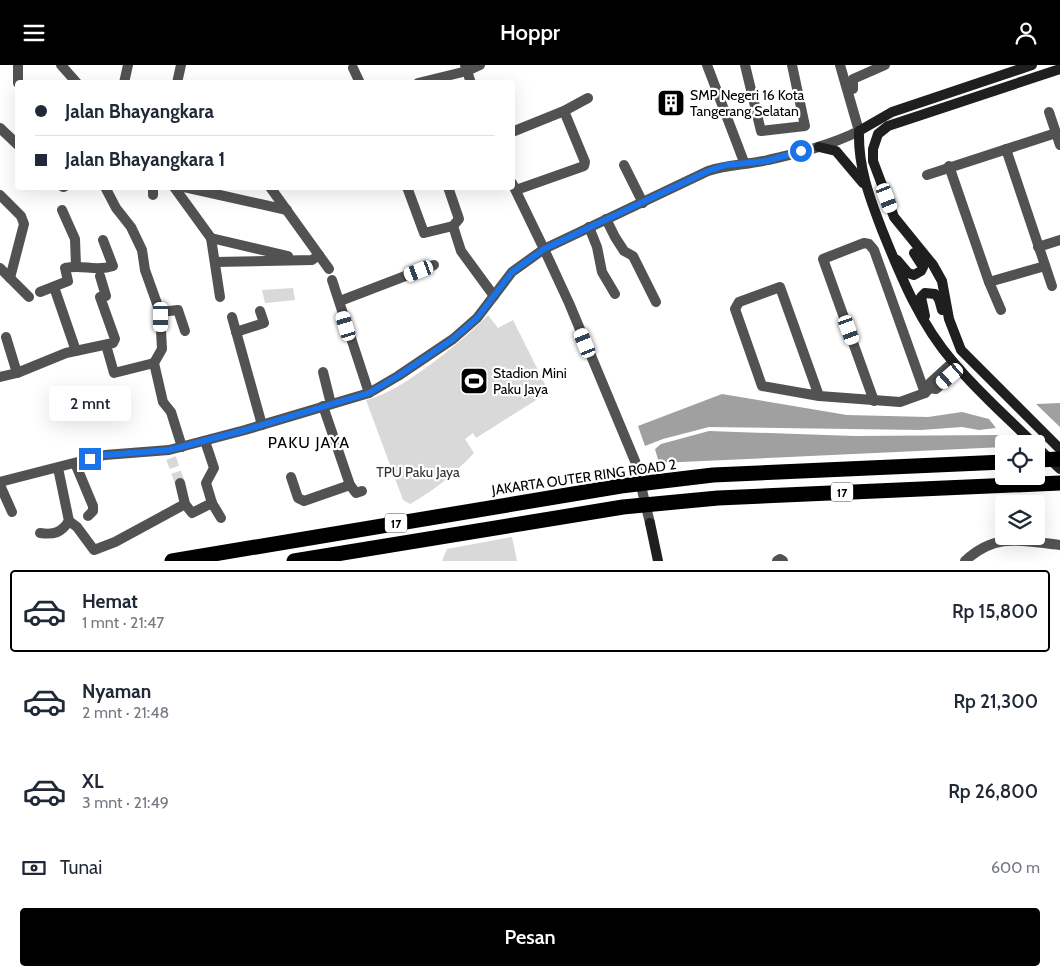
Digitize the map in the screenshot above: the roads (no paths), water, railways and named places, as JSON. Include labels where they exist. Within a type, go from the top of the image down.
[{"type":"highway","points":[[1045,460],[1060,459]]},
{"type":"highway","name":"JAKARTA OUTER RING ROAD 2","points":[[172,561],[621,486],[713,475],[995,462]]},
{"type":"highway","name":"17","points":[[294,561],[624,507],[718,497],[1060,483]]},
{"type":"main road","points":[[1025,435],[956,365],[916,309],[865,186],[860,158],[859,131],[892,111],[1032,65]]},
{"type":"main road","points":[[952,331],[942,281],[933,265],[909,238],[894,217],[873,161],[878,133],[888,126],[1060,69]]},
{"type":"main road","points":[[820,147],[836,151],[865,186]]},
{"type":"main road","points":[[892,254],[908,273],[914,275],[921,271],[922,263],[915,255],[909,238]]},
{"type":"main road","points":[[932,333],[922,307],[922,297],[929,292],[939,299],[943,318],[961,350],[1060,449]]},
{"type":"main road","points":[[1045,455],[1060,469]]},
{"type":"main road","points":[[650,523],[658,561]]},
{"type":"street","points":[[18,65],[18,80]]},
{"type":"street","points":[[60,65],[74,80]]},
{"type":"street","points":[[119,65],[126,73]]},
{"type":"street","points":[[180,80],[181,65]]},
{"type":"street","points":[[428,80],[480,65]]},
{"type":"street","points":[[706,65],[744,163]]},
{"type":"street","points":[[745,65],[761,131],[805,126],[792,65]]},
{"type":"street","points":[[12,512],[0,484],[105,455],[170,454],[182,447],[369,393],[453,339],[477,318],[512,272],[544,249],[708,171],[744,163],[766,161],[820,147],[859,131],[840,65]]},
{"type":"street","points":[[853,89],[853,79],[885,65]]},
{"type":"street","points":[[353,68],[359,80]]},
{"type":"street","points":[[466,68],[470,80]]},
{"type":"street","points":[[515,131],[564,111],[588,98]]},
{"type":"street","points":[[515,186],[584,165],[585,162],[564,111]]},
{"type":"street","points":[[1050,112],[1060,145]]},
{"type":"street","points":[[0,128],[15,142]]},
{"type":"street","points":[[927,175],[949,166],[1056,133]]},
{"type":"street","points":[[1006,149],[1052,285]]},
{"type":"street","points":[[624,165],[643,203]]},
{"type":"street","points":[[949,166],[989,282],[1001,310]]},
{"type":"street","points":[[515,188],[569,303],[635,461],[650,523]]},
{"type":"street","points":[[107,190],[139,244],[145,270],[160,312],[162,349],[154,363],[163,402],[170,412],[182,447]]},
{"type":"street","points":[[176,190],[211,238],[220,297]]},
{"type":"street","points":[[197,190],[287,210]]},
{"type":"street","points":[[272,190],[329,269]]},
{"type":"street","points":[[408,190],[424,233],[453,226],[459,219],[449,190]]},
{"type":"street","points":[[0,195],[21,217],[24,224],[10,278]]},
{"type":"street","points":[[62,210],[75,239],[76,265]]},
{"type":"street","points":[[606,219],[624,251],[633,257],[656,302]]},
{"type":"street","points":[[453,226],[461,251],[494,296]]},
{"type":"street","points":[[589,227],[597,247],[602,273],[616,294]]},
{"type":"street","points":[[211,238],[269,250],[296,259]]},
{"type":"street","points":[[40,292],[68,281],[66,268],[76,265],[100,270],[113,266],[103,240]]},
{"type":"street","points":[[1038,247],[1060,240]]},
{"type":"street","points":[[874,401],[823,259],[864,243],[869,244],[874,250],[927,391]]},
{"type":"street","points":[[215,262],[312,260],[319,255]]},
{"type":"street","points":[[340,301],[434,265]]},
{"type":"street","points":[[989,282],[1045,266]]},
{"type":"street","points":[[0,268],[29,297]]},
{"type":"street","points":[[0,377],[17,373],[76,351],[113,343],[115,339],[100,297],[106,296],[100,276]]},
{"type":"street","points":[[332,279],[369,393]]},
{"type":"street","points":[[54,287],[76,351]]},
{"type":"street","points":[[819,396],[780,287],[739,302],[735,309],[762,386],[819,396],[900,402],[936,389],[956,365]]},
{"type":"street","points":[[160,312],[178,310],[185,331]]},
{"type":"street","points":[[236,332],[264,323],[260,311]]},
{"type":"street","points":[[232,317],[262,425]]},
{"type":"street","points":[[6,337],[17,373]]},
{"type":"street","points":[[106,345],[114,373],[154,363]]},
{"type":"street","points":[[323,371],[327,405],[350,485],[356,493],[362,491]]},
{"type":"street","points":[[204,441],[214,468],[206,483],[212,503],[221,518]]},
{"type":"street","points":[[75,463],[94,505],[93,511],[88,516]]},
{"type":"street","points":[[58,468],[70,521],[77,527],[94,550],[185,504]]},
{"type":"street","points":[[292,477],[298,498],[304,501],[350,485]]},
{"type":"street","points":[[180,483],[185,504],[192,513],[212,503]]},
{"type":"street","points":[[40,533],[56,534],[63,530],[70,521]]},
{"type":"street","points":[[965,561],[990,544],[1004,540],[1060,545]]},
{"type":"street","points":[[777,561],[780,559],[783,561]]},
{"type":"tunnel","points":[[171,458],[180,483]]},
{"type":"place","name":"SMP Negeri 16 Kota Tangerang Selatan","points":[[671,103]]},
{"type":"place","name":"Stadion Mini Paku Jaya","points":[[474,381]]},
{"type":"district","name":"PAKU JAYA","points":[[309,442]]},
{"type":"park label","name":"TPU Paku Jaya","points":[[418,472]]}]
